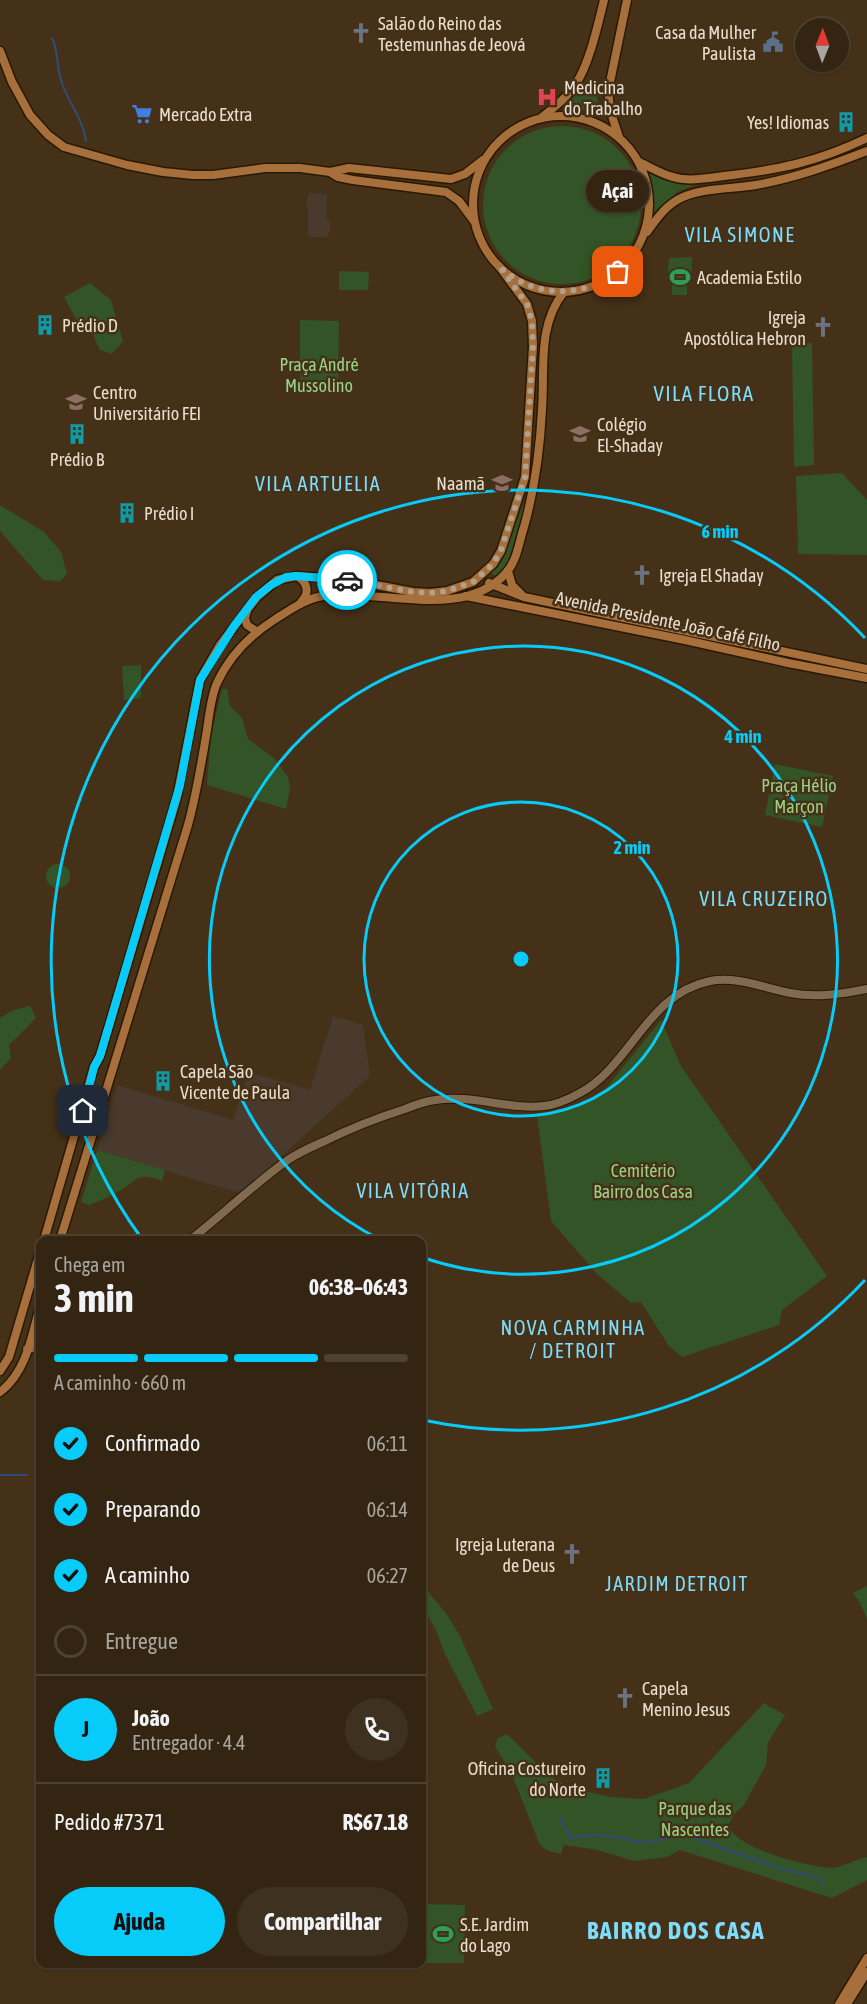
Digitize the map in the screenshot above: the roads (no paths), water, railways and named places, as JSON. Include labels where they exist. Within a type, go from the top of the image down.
[{"type":"main road","points":[[45,1236],[180,785],[200,680],[220,645],[256,597],[286,577],[345,579],[422,592],[447,591],[473,582],[493,564],[501,550],[525,477],[533,361],[532,321],[525,301],[482,244],[474,222],[472,205],[474,188],[478,172],[499,141],[515,129],[540,118],[576,85],[604,0]]},
{"type":"main road","points":[[619,137],[611,113],[608,92],[627,0]]},
{"type":"main road","points":[[0,51],[12,82],[30,115],[48,135],[64,147],[127,165],[177,174],[213,175],[266,168],[300,168],[330,172],[338,177],[353,180],[446,192],[459,201],[474,222]]},
{"type":"main road","points":[[540,118],[561,116],[595,122],[619,137],[630,148],[639,161],[648,186],[650,202],[648,223],[643,238]]},
{"type":"main road","points":[[639,161],[673,177],[710,178],[803,164],[840,152],[867,138]]},
{"type":"main road","points":[[499,266],[512,277],[527,285],[548,291],[564,292],[590,287],[609,279],[626,265],[662,212],[672,203],[688,195],[806,174],[867,151]]},
{"type":"main road","points":[[330,172],[339,169],[362,169],[451,179],[465,174],[486,158]]},
{"type":"main road","points":[[61,1236],[197,794],[216,686],[235,654],[256,631],[301,603],[316,598],[339,595],[421,601],[463,596],[483,590],[508,571],[515,558],[538,463],[543,409],[544,341],[550,320],[564,292]]},
{"type":"main road","points":[[525,477],[532,494]]},
{"type":"main road","points":[[508,571],[512,585],[524,597]]},
{"type":"main road","points":[[296,576],[305,582],[307,587],[306,597],[301,603]]},
{"type":"main road","name":"Avenida Presidente João Café Filho","points":[[473,582],[493,584],[524,597],[867,669]]},
{"type":"main road","name":"Avenida Presidente João Café Filho","points":[[463,596],[867,678]]},
{"type":"main road","points":[[247,610],[245,622],[248,627],[256,631]]},
{"type":"main road","points":[[147,900],[165,899]]},
{"type":"main road","points":[[133,948],[148,953]]},
{"type":"main road","points":[[0,1371],[9,1357],[36,1266]]},
{"type":"main road","points":[[0,1392],[18,1372],[36,1320]]},
{"type":"main road","points":[[839,2004],[867,1958]]},
{"type":"main road","points":[[847,2004],[867,1972]]},
{"type":"street","points":[[195,1236],[278,1167],[296,1155],[377,1118],[434,1100],[459,1098],[531,1107],[556,1104],[594,1085],[616,1062],[645,1024],[668,1002],[708,981],[727,979],[808,995],[839,994],[867,989]]},
{"type":"street","points":[[27,1349],[36,1347]]},
{"type":"waterway","points":[[52,38],[56,48],[61,80],[82,125],[86,141]]},
{"type":"waterway","points":[[0,1475],[27,1475]]},
{"type":"waterway","points":[[561,1818],[570,1838],[594,1835],[644,1843],[681,1835],[692,1837],[779,1868],[819,1878],[823,1885]]},
{"type":"place","name":"Salão do Reino das Testemunhas de Jeová","points":[[361,33]]},
{"type":"place","name":"Casa da Mulher Paulista","points":[[773,42]]},
{"type":"place","name":"Medicina do Trabalho","points":[[547,97]]},
{"type":"place","name":"Mercado Extra","points":[[142,114]]},
{"type":"place","name":"Yes! Idiomas","points":[[846,122]]},
{"type":"place","name":"Açai","points":[[618,272]]},
{"type":"place","name":"Academia Estilo","points":[[680,277]]},
{"type":"place","name":"Prédio D","points":[[45,325]]},
{"type":"place","name":"Igreja Apostólica Hebron","points":[[823,327]]},
{"type":"place","name":"Centro Universitário FEI","points":[[76,402]]},
{"type":"place","name":"Prédio B","points":[[77,434]]},
{"type":"place","name":"Colégio El-Shaday","points":[[580,434]]},
{"type":"place","name":"Naamã","points":[[502,483]]},
{"type":"place","name":"Prédio I","points":[[127,513]]},
{"type":"place","name":"Igreja El Shaday","points":[[642,575]]},
{"type":"place","name":"Capela São Vicente de Paula","points":[[163,1081]]},
{"type":"place","name":"Igreja Luterana de Deus","points":[[572,1554]]},
{"type":"place","name":"Capela Menino Jesus","points":[[625,1698]]},
{"type":"place","name":"Oficina Costureiro do Norte","points":[[603,1778]]},
{"type":"place","name":"S.E. Jardim do Lago","points":[[443,1934]]},
{"type":"district","name":"VILA SIMONE","points":[[740,234]]},
{"type":"district","name":"VILA FLORA","points":[[704,393]]},
{"type":"district","name":"VILA ARTUELIA","points":[[318,483]]},
{"type":"district","name":"VILA CRUZEIRO","points":[[764,898]]},
{"type":"district","name":"VILA VITÓRIA","points":[[413,1190]]},
{"type":"district","name":"NOVA CARMINHA / DETROIT","points":[[573,1338]]},
{"type":"district","name":"JARDIM DETROIT","points":[[677,1583]]},
{"type":"district","name":"BAIRRO DOS CASA","points":[[676,1930]]},
{"type":"park label","name":"Praça André Mussolino","points":[[319,374]]},
{"type":"park label","name":"Praça Hélio Marçon","points":[[799,795]]},
{"type":"park label","name":"Cemitério Bairro dos Casa","points":[[643,1180]]},
{"type":"park label","name":"Parque das Nascentes","points":[[695,1818]]}]
